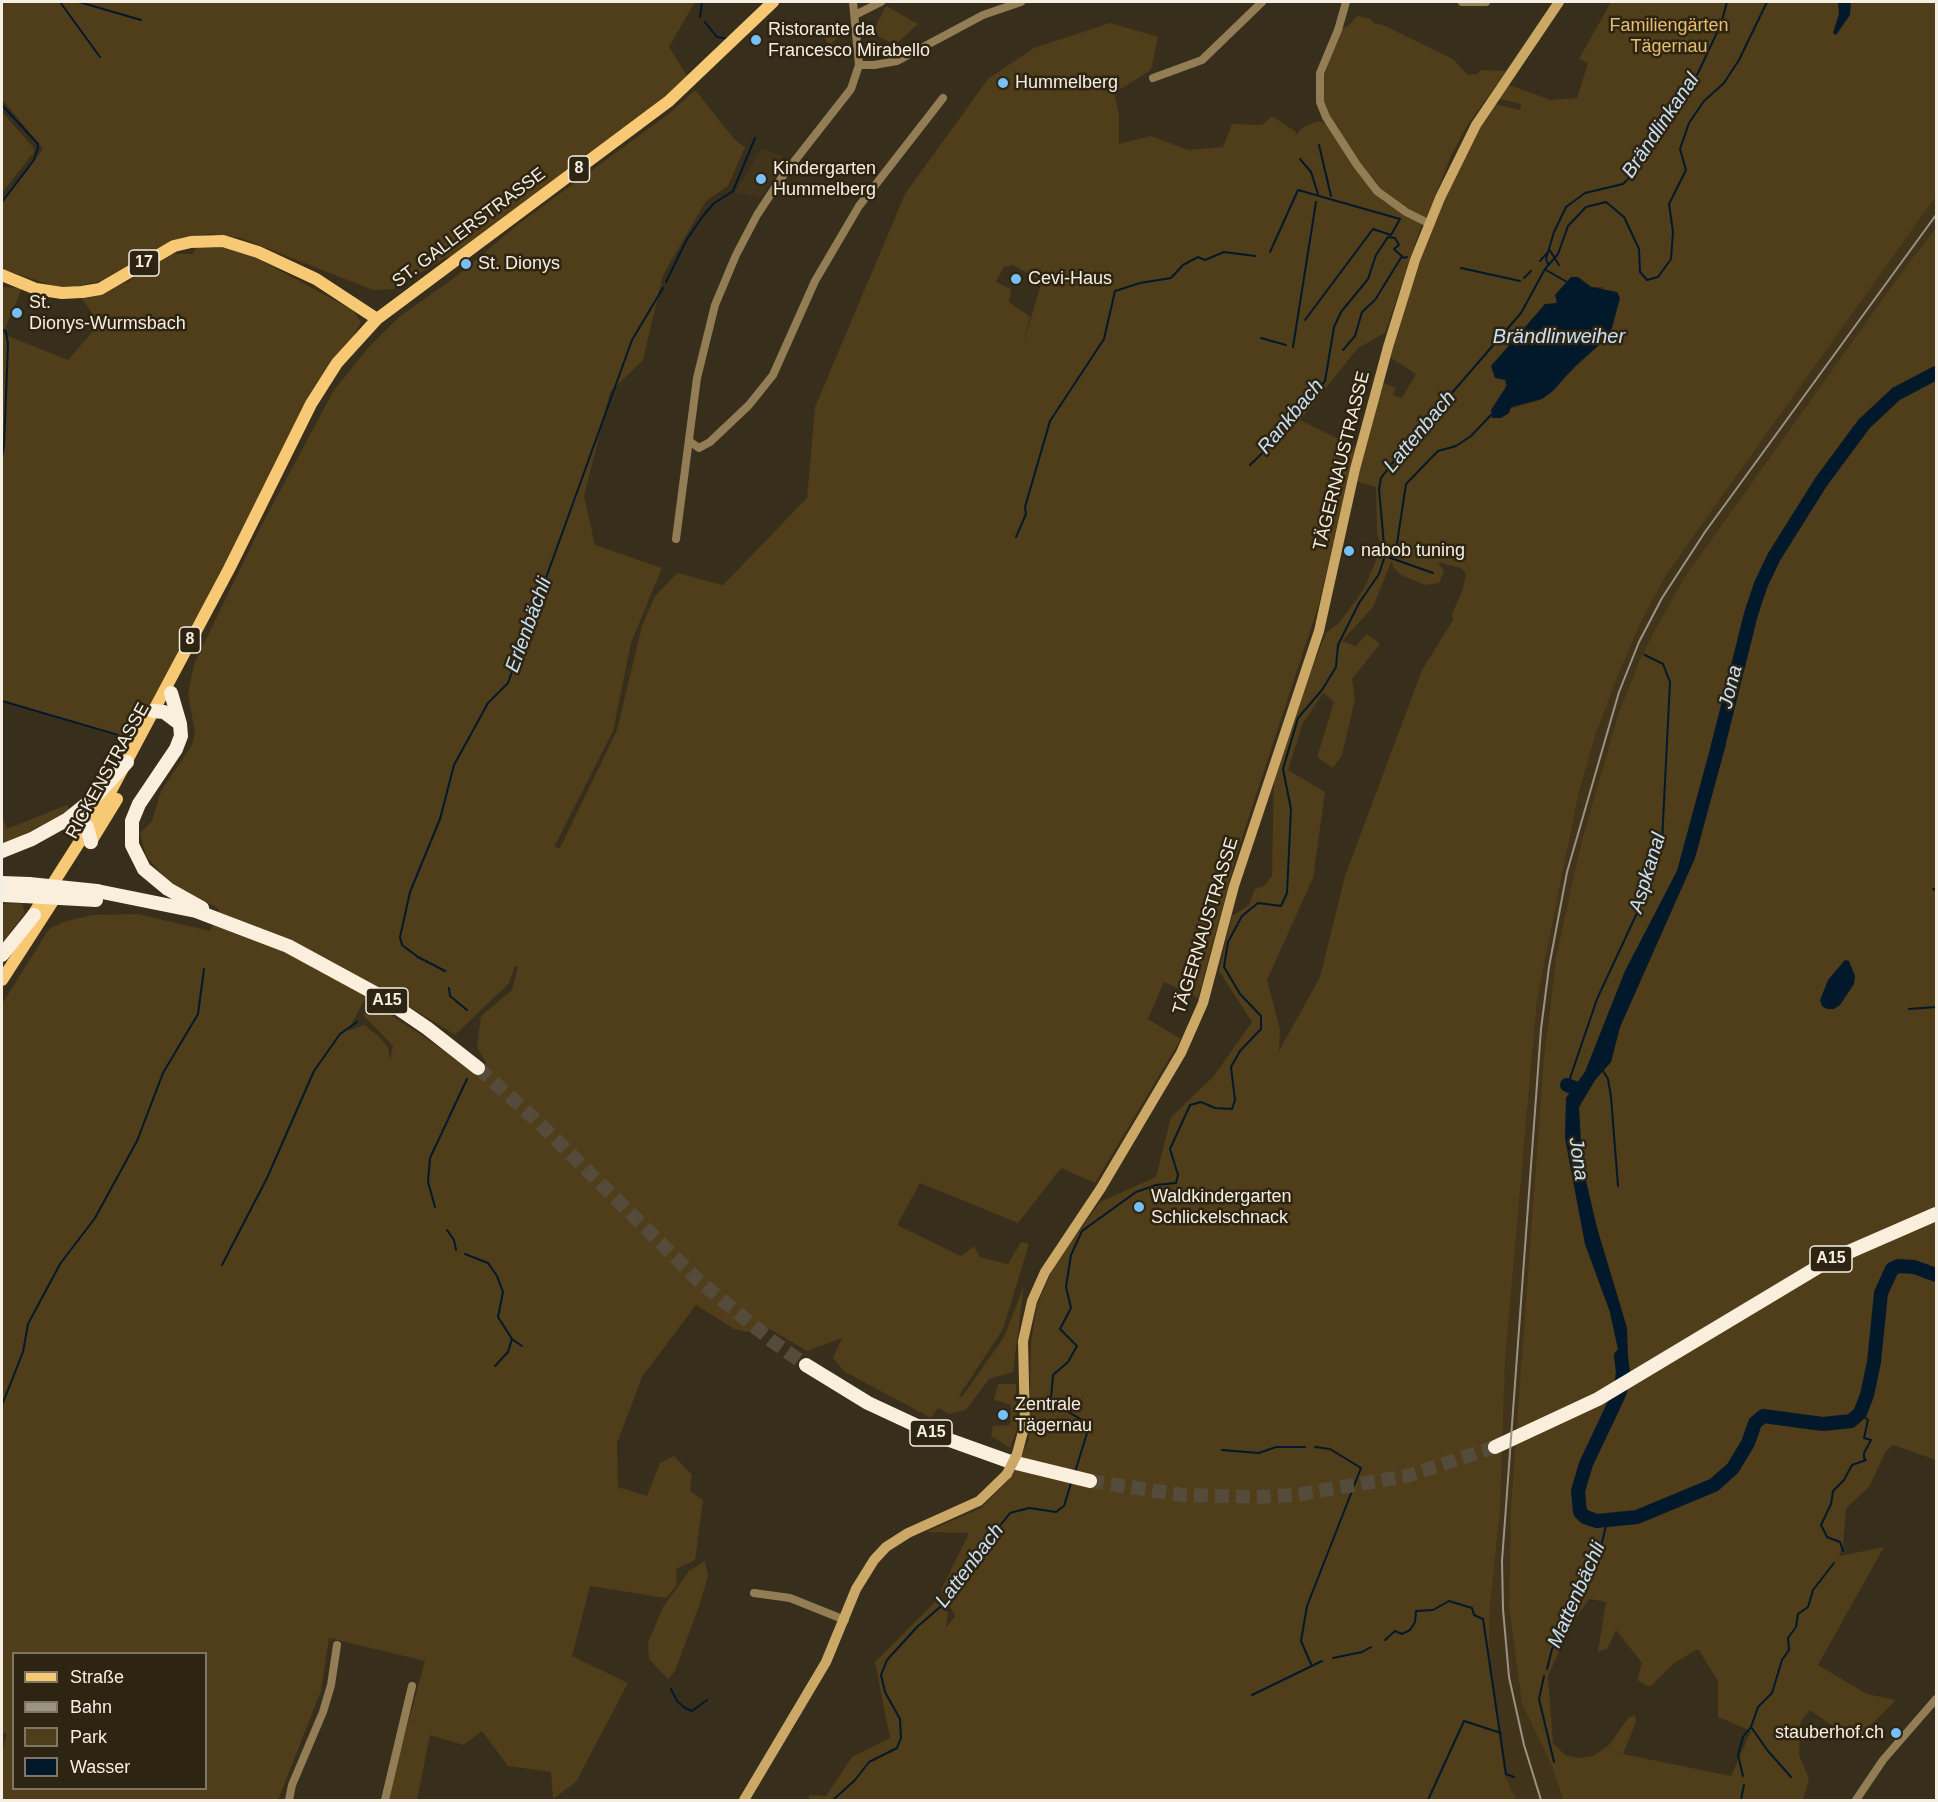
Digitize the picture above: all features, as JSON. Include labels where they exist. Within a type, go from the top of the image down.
[{"type":"highway","points":[[171,693],[181,736],[176,749],[147,789],[135,813],[130,832],[132,845],[137,859],[155,879],[216,918]]},
{"type":"highway","points":[[157,711],[180,724]]},
{"type":"highway","points":[[2,851],[42,834],[68,819],[94,798],[127,762]]},
{"type":"highway","points":[[68,819],[82,823],[90,837]]},
{"type":"highway","name":"A15","points":[[2,883],[26,890],[149,900],[216,918],[288,946],[350,978],[407,1013],[478,1068]]},
{"type":"highway","points":[[2,895],[26,890]]},
{"type":"highway","points":[[2,955],[34,915]]},
{"type":"highway","name":"A15","points":[[1496,1447],[1587,1405],[1641,1375],[1814,1268],[1864,1243],[1936,1214]]},
{"type":"highway","name":"A15","points":[[806,1365],[868,1402],[941,1437],[1008,1461],[1078,1478]]},
{"type":"main road","name":"ST. GALLERSTRASSE","points":[[377,319],[669,101],[773,2]]},
{"type":"main road","name":"17","points":[[2,275],[36,289],[62,293],[82,292],[108,285],[174,246],[191,242],[223,241],[258,252],[316,279],[377,319]]},
{"type":"main road","name":"RICKENSTRASSE","points":[[2,966],[34,915],[90,837],[101,828],[157,711],[316,395],[337,363],[377,319]]},
{"type":"main road","name":"RICKENSTRASSE","points":[[2,980],[90,837],[127,762],[157,711],[171,693],[216,603],[229,569]]},
{"type":"street","points":[[676,539],[697,378],[708,328],[725,278],[768,198],[847,96],[859,65],[853,2]]},
{"type":"street","points":[[855,15],[881,2]]},
{"type":"street","points":[[859,65],[874,66],[897,61],[983,15],[1020,2]]},
{"type":"street","points":[[1153,78],[1202,60],[1262,2]]},
{"type":"street","points":[[1346,2],[1338,30],[1320,73],[1320,102],[1326,117],[1377,191],[1406,212],[1430,224]]},
{"type":"street","points":[[1462,2],[1486,2]]},
{"type":"street","name":"TÄGERNAUSTRASSE","points":[[744,1800],[826,1662],[845,1620],[856,1588],[868,1568],[886,1547],[908,1533],[980,1501],[1006,1474],[1017,1454],[1025,1424],[1023,1341],[1032,1301],[1045,1272],[1101,1188],[1181,1053],[1203,1003],[1234,886],[1318,631],[1355,469],[1405,288],[1430,224],[1476,125],[1559,2]]},
{"type":"street","points":[[689,441],[699,448],[710,442],[749,405],[773,375],[815,281],[859,206],[943,98]]},
{"type":"street","points":[[754,1593],[801,1601],[845,1620]]},
{"type":"street","points":[[289,1800],[292,1785],[323,1712],[331,1685],[337,1645]]},
{"type":"street","points":[[385,1800],[412,1686]]},
{"type":"street","points":[[1856,1800],[1883,1760],[1936,1699]]},
{"type":"shaded area","points":[[762,148],[783,157],[778,163],[782,167],[760,198],[735,192]]},
{"type":"shaded area","points":[[1936,196],[1936,228],[1907,265],[1684,578],[1644,650],[1645,655],[1617,718],[1581,844],[1549,1005],[1511,1505],[1509,1607],[1522,1704],[1552,1766],[1563,1800],[1517,1800],[1505,1777],[1489,1652],[1505,1361],[1537,1000],[1579,792],[1596,733],[1619,673],[1641,622],[1666,575]]},
{"type":"green space","points":[[2,2],[695,2],[669,47],[691,82],[453,256],[445,258],[394,289],[373,290],[241,238],[210,234],[180,239],[163,245],[106,280],[79,286],[57,287],[2,269],[2,203],[43,149],[2,99]]},
{"type":"green space","name":"Familiengärten Tägernau","points":[[1611,2],[1936,2],[1936,196],[1666,575],[1641,622],[1619,673],[1596,733],[1579,792],[1537,1000],[1505,1361],[1500,1510],[1490,1606],[1489,1652],[1505,1777],[1517,1800],[809,1800],[809,1795],[826,1796],[852,1757],[890,1738],[875,1662],[936,1601],[948,1612],[946,1628],[955,1616],[941,1590],[969,1533],[926,1532],[981,1508],[1013,1475],[1029,1439],[1031,1342],[1037,1305],[1053,1268],[1100,1202],[1156,1177],[1171,1117],[1213,1077],[1252,1022],[1219,971],[1232,916],[1249,905],[1255,889],[1264,886],[1272,876],[1274,772],[1297,706],[1326,633],[1339,623],[1364,589],[1381,548],[1377,532],[1376,487],[1355,481],[1381,382],[1396,388],[1393,395],[1402,398],[1416,374],[1388,356],[1407,293],[1448,187],[1478,127],[1495,104],[1520,110],[1521,104],[1499,99],[1509,85],[1551,100],[1577,98],[1588,63],[1579,59]],"holes":[[[1578,277],[1591,287],[1603,287],[1599,345],[1542,399],[1510,409],[1491,410],[1505,390],[1505,380],[1557,300]],[[1392,560],[1393,567],[1401,575],[1425,585],[1439,583],[1444,572],[1438,562],[1461,568],[1466,574],[1463,589],[1452,614],[1453,620],[1422,670],[1345,876],[1320,977],[1279,1051],[1280,1029],[1267,980],[1313,878],[1325,792],[1288,770],[1303,723],[1323,693],[1334,702],[1317,757],[1333,768],[1342,755],[1355,699],[1352,679],[1380,644],[1367,634],[1356,646],[1342,641],[1373,607]]]},
{"type":"green space","points":[[886,6],[918,24],[895,45],[872,33]]},
{"type":"green space","points":[[1357,16],[1371,19],[1373,23],[1383,25],[1453,59],[1468,75],[1477,74],[1481,70],[1506,71],[1467,126],[1451,156],[1425,222],[1406,212],[1364,176],[1383,201],[1422,224],[1385,333],[1358,348],[1300,420],[1355,447],[1319,604],[1237,853],[1198,998],[1164,982],[1148,1019],[1181,1039],[1095,1183],[1061,1168],[1018,1223],[920,1183],[897,1225],[961,1256],[974,1246],[980,1257],[1008,1264],[1021,1242],[1029,1244],[1003,1329],[959,1396],[962,1397],[1004,1337],[1024,1286],[1013,1372],[989,1379],[966,1410],[949,1414],[938,1408],[931,1418],[845,1372],[833,1358],[842,1338],[807,1351],[768,1328],[748,1332],[734,1329],[696,1305],[642,1377],[617,1443],[618,1487],[647,1496],[660,1463],[674,1456],[692,1475],[690,1491],[703,1500],[695,1560],[676,1569],[677,1585],[666,1598],[590,1586],[572,1656],[628,1683],[576,1782],[553,1799],[551,1772],[508,1766],[482,1731],[463,1745],[430,1735],[417,1800],[387,1800],[425,1661],[329,1638],[321,1691],[278,1800],[2,1800],[2,1752],[7,1734],[2,1732],[2,1004],[49,929],[63,922],[92,915],[138,914],[210,931],[219,909],[167,881],[146,856],[140,833],[152,821],[161,791],[192,745],[195,733],[188,694],[194,664],[260,528],[334,390],[368,348],[399,317],[454,278],[516,226],[671,112],[695,90],[735,140],[745,147],[728,186],[706,201],[663,275],[643,360],[610,392],[584,496],[595,545],[662,568],[631,643],[613,731],[554,847],[560,848],[617,730],[642,626],[655,596],[677,573],[723,585],[807,498],[815,407],[905,194],[988,79],[1034,48],[1110,23],[1158,37],[1151,70],[1114,93],[1119,115],[1119,144],[1151,136],[1188,150],[1223,147],[1232,124],[1262,125],[1272,116],[1296,132],[1295,136],[1302,128],[1318,121],[1329,125],[1318,87],[1338,30],[1348,26]],"holes":[[[1013,265],[1042,281],[1023,344],[1030,317],[1009,302],[1011,289],[996,282],[1004,267]],[[515,966],[518,967],[512,990],[481,1016],[477,1047],[486,1063],[479,1074],[369,1000],[364,1016],[393,1046],[390,1060],[388,1048],[379,1036],[364,1025],[348,1031],[373,984],[455,1035],[509,983]]]},
{"type":"green space","points":[[842,22],[848,30],[829,45],[824,37]]},
{"type":"green space","points":[[2,112],[33,147],[34,152],[2,193]]},
{"type":"green space","points":[[1936,228],[1936,1460],[1893,1445],[1886,1451],[1869,1487],[1846,1508],[1843,1545],[1839,1556],[1884,1547],[1818,1665],[1867,1694],[1896,1700],[1858,1738],[1844,1734],[1810,1710],[1801,1721],[1799,1755],[1809,1779],[1803,1800],[1563,1800],[1552,1766],[1522,1704],[1509,1607],[1511,1505],[1544,1057],[1556,958],[1581,844],[1617,718],[1640,659],[1645,655],[1644,650],[1684,578],[1907,265]],"holes":[[[1713,738],[1709,806],[1695,858],[1620,1027],[1611,1062],[1595,1080],[1579,1107],[1582,1164],[1597,1228],[1627,1328],[1627,1365],[1623,1372],[1610,1312],[1585,1244],[1565,1138],[1566,1098],[1585,1072],[1625,971],[1677,871]],[[1589,1599],[1606,1602],[1598,1652],[1607,1649],[1616,1630],[1642,1663],[1637,1680],[1650,1687],[1673,1664],[1698,1649],[1718,1681],[1718,1717],[1751,1731],[1731,1776],[1623,1754],[1636,1722],[1635,1715],[1628,1718],[1609,1745],[1593,1756],[1579,1758],[1565,1755],[1553,1743],[1548,1676],[1572,1623]]]},
{"type":"green space","points":[[196,247],[238,248],[353,310],[361,322],[147,714],[126,739],[2,702],[2,287],[22,288],[3,334],[68,360],[99,324],[81,297],[128,282],[170,254],[193,254]]},
{"type":"green space","points":[[67,805],[70,811],[46,826],[2,844],[2,816],[7,829]]},
{"type":"green space","points":[[22,903],[25,913],[2,943],[2,904]]},
{"type":"green space","points":[[998,1384],[1016,1384],[1017,1429],[1010,1448],[991,1436],[993,1426],[1010,1425],[1011,1405],[994,1400]]},
{"type":"green space","points":[[705,1561],[708,1576],[699,1606],[675,1671],[668,1679],[649,1659],[648,1643],[663,1607],[689,1571]]},
{"type":"water","points":[[1838,2],[1851,2],[1850,15],[1836,35],[1833,33],[1839,14]]},
{"type":"water","name":"Brändlinweiher","points":[[1571,277],[1578,277],[1591,287],[1617,292],[1620,298],[1612,328],[1599,345],[1575,366],[1553,391],[1542,399],[1511,407],[1509,413],[1501,418],[1492,418],[1491,410],[1507,385],[1505,380],[1495,378],[1491,366],[1545,304],[1557,303],[1555,295]]},
{"type":"water","points":[[1723,728],[1726,744],[1695,858],[1620,1027],[1611,1062],[1595,1080],[1579,1107],[1582,1164],[1597,1228],[1627,1328],[1628,1358],[1623,1373],[1610,1312],[1585,1244],[1565,1138],[1566,1098],[1585,1072],[1625,971],[1677,871],[1713,738]]},
{"type":"water","points":[[1845,960],[1849,961],[1855,976],[1854,984],[1840,1005],[1834,1009],[1827,1009],[1822,1006],[1820,1000],[1828,980]]},
{"type":"waterway","points":[[60,2],[100,57]]},
{"type":"waterway","points":[[79,2],[141,20]]},
{"type":"waterway","name":"Erlenbächli","points":[[700,17],[702,2]]},
{"type":"waterway","name":"Brändlinkanal","points":[[1548,264],[1546,259],[1554,232],[1566,207],[1585,193],[1623,184],[1638,169],[1655,132],[1698,73],[1721,24],[1727,2]]},
{"type":"waterway","name":"Lattenbach","points":[[1075,1472],[1088,1430],[1082,1420],[1051,1398],[1053,1375],[1068,1362],[1077,1346],[1060,1329],[1071,1308],[1066,1287],[1071,1255],[1082,1231],[1136,1192],[1156,1185],[1176,1183],[1178,1175],[1170,1149],[1190,1105],[1201,1102],[1215,1108],[1232,1109],[1235,1100],[1231,1067],[1240,1051],[1261,1029],[1261,1016],[1240,994],[1224,967],[1228,942],[1242,916],[1258,903],[1281,906],[1287,893],[1291,809],[1283,769],[1298,718],[1322,690],[1336,667],[1338,645],[1359,603],[1379,574],[1385,556],[1379,489],[1381,478],[1521,313],[1545,269],[1558,254],[1568,226],[1586,207],[1606,202],[1624,217],[1639,249],[1640,272],[1647,280],[1658,277],[1671,259],[1673,232],[1669,204],[1686,170],[1680,149],[1689,123],[1704,101],[1724,83],[1739,60],[1767,2]]},
{"type":"waterway","name":"Erlenbächli","points":[[705,22],[717,37],[728,39]]},
{"type":"waterway","points":[[2,105],[38,144],[34,160],[2,202]]},
{"type":"waterway","name":"Erlenbächli","points":[[666,282],[687,239],[703,216],[713,204],[733,191],[755,138]]},
{"type":"waterway","points":[[1319,145],[1331,196]]},
{"type":"waterway","points":[[1300,159],[1311,172],[1318,194]]},
{"type":"waterway","points":[[1270,252],[1298,190],[1400,219],[1391,235],[1373,229],[1305,320]]},
{"type":"waterway","points":[[1293,347],[1316,202]]},
{"type":"waterway","name":"Rankbach","points":[[1250,465],[1282,434],[1325,381],[1334,327],[1341,312],[1368,279],[1376,255],[1388,237],[1395,238],[1399,245],[1394,249],[1404,258],[1407,257]]},
{"type":"waterway","name":"Lattenbach","points":[[1549,249],[1559,265]]},
{"type":"waterway","points":[[1016,537],[1026,514],[1025,507],[1050,421],[1104,339],[1115,291],[1140,283],[1171,278],[1183,265],[1198,257],[1205,260],[1224,252],[1255,256]]},
{"type":"waterway","name":"Rankbach","points":[[1540,261],[1548,252]]},
{"type":"waterway","points":[[1343,350],[1355,336],[1362,312],[1375,300],[1402,256]]},
{"type":"waterway","name":"Rankbach","points":[[1461,268],[1520,281]]},
{"type":"waterway","points":[[1546,270],[1567,282]]},
{"type":"waterway","name":"Rankbach","points":[[1524,278],[1531,271]]},
{"type":"waterway","name":"Erlenbächli","points":[[445,971],[418,957],[402,945],[400,937],[410,892],[440,819],[454,765],[488,703],[508,683],[632,340],[663,288]]},
{"type":"waterway","points":[[2,329],[6,332],[8,344],[2,456]]},
{"type":"waterway","points":[[1261,338],[1286,345]]},
{"type":"waterway","name":"Jona","points":[[1718,746],[1751,614],[1761,584],[1774,557],[1821,482],[1864,424],[1896,394],[1936,373]]},
{"type":"waterway","points":[[1395,557],[1406,484],[1438,451],[1456,446],[1471,436],[1491,415]]},
{"type":"waterway","points":[[1385,556],[1433,573]]},
{"type":"waterway","name":"Aspkanal","points":[[1566,1090],[1597,999],[1643,900],[1662,842],[1670,682],[1663,664],[1645,655]]},
{"type":"waterway","points":[[2,701],[118,735],[122,742]]},
{"type":"waterway","points":[[2,1405],[23,1352],[28,1324],[60,1264],[95,1218],[137,1141],[163,1073],[198,1014],[204,969]]},
{"type":"waterway","points":[[449,988],[450,996],[467,1010]]},
{"type":"waterway","points":[[1909,1009],[1936,1007]]},
{"type":"waterway","points":[[222,1265],[267,1178],[314,1071],[340,1034],[357,1022]]},
{"type":"waterway","points":[[1602,1069],[1608,1079],[1611,1097],[1618,1186]]},
{"type":"waterway","points":[[435,1207],[428,1182],[430,1158],[467,1079]]},
{"type":"waterway","points":[[1567,1085],[1580,1090]]},
{"type":"waterway","points":[[447,1230],[454,1240],[456,1250]]},
{"type":"waterway","points":[[465,1254],[488,1263],[497,1276],[503,1292],[498,1317],[512,1339],[522,1346]]},
{"type":"waterway","name":"Jona","points":[[1621,1356],[1623,1373],[1620,1392],[1586,1464],[1578,1491],[1580,1512],[1585,1517],[1597,1521],[1637,1517],[1714,1485],[1733,1468],[1748,1443],[1755,1423],[1763,1416],[1823,1424],[1851,1421],[1860,1413],[1867,1395],[1874,1362],[1881,1293],[1892,1269],[1898,1266],[1914,1267],[1936,1275]]},
{"type":"waterway","points":[[495,1366],[508,1352],[512,1339]]},
{"type":"waterway","points":[[1843,1551],[1840,1542],[1827,1537],[1821,1525],[1831,1504],[1833,1491],[1844,1480],[1852,1465],[1866,1460],[1864,1453],[1871,1440],[1864,1438],[1868,1420],[1860,1413]]},
{"type":"waterway","points":[[1222,1450],[1259,1453],[1276,1447],[1305,1447]]},
{"type":"waterway","points":[[1311,1664],[1301,1641],[1307,1606],[1361,1468],[1330,1449],[1315,1447]]},
{"type":"waterway","name":"Lattenbach","points":[[833,1800],[855,1780],[869,1762],[897,1748],[901,1738],[900,1719],[885,1692],[881,1675],[887,1660],[917,1627],[947,1601],[973,1560],[1010,1513],[1029,1508],[1056,1512],[1064,1506],[1072,1480]]},
{"type":"waterway","name":"Mattenbächli","points":[[1547,1669],[1552,1649],[1564,1634],[1565,1618],[1585,1584],[1582,1576],[1590,1562],[1598,1560],[1607,1521]]},
{"type":"waterway","points":[[1791,1777],[1751,1727],[1758,1707],[1772,1693],[1782,1660],[1789,1650],[1788,1638],[1796,1627],[1798,1614],[1808,1607],[1813,1590],[1834,1563]]},
{"type":"waterway","points":[[1385,1640],[1395,1631],[1402,1634],[1410,1630],[1415,1622],[1416,1611],[1433,1610],[1449,1601],[1472,1608],[1474,1615],[1483,1619],[1506,1774],[1514,1777]]},
{"type":"waterway","points":[[1333,1658],[1362,1652],[1371,1647]]},
{"type":"waterway","points":[[1252,1695],[1322,1661]]},
{"type":"waterway","points":[[1544,1676],[1539,1699],[1554,1762]]},
{"type":"waterway","points":[[671,1689],[677,1701],[692,1711],[707,1700]]},
{"type":"waterway","points":[[1428,1800],[1464,1721],[1501,1733]]},
{"type":"waterway","points":[[1743,1776],[1738,1755],[1743,1737],[1751,1727]]},
{"type":"waterway","points":[[1741,1800],[1744,1785]]},
{"type":"tunnel","points":[[478,1068],[536,1120],[698,1280],[772,1341],[806,1365]]},
{"type":"tunnel","points":[[1090,1481],[1183,1495],[1260,1497],[1295,1495],[1407,1476],[1495,1447]]},
{"type":"railway","points":[[1541,1800],[1524,1745],[1509,1677],[1503,1609],[1502,1561],[1541,1029],[1549,967],[1567,872],[1619,692],[1639,642],[1662,598],[1705,532],[1936,215]]},
{"type":"place","name":"Ristorante da Francesco Mirabello","points":[[756,40]]},
{"type":"place","name":"Hummelberg","points":[[1003,83]]},
{"type":"place","name":"Kindergarten Hummelberg","points":[[761,179]]},
{"type":"place","name":"St. Dionys","points":[[466,264]]},
{"type":"place","name":"Cevi-Haus","points":[[1016,279]]},
{"type":"place","name":"St. Dionys-Wurmsbach","points":[[17,313]]},
{"type":"place","name":"nabob tuning","points":[[1349,551]]},
{"type":"place","name":"Waldkindergarten Schlickelschnack","points":[[1139,1207]]},
{"type":"place","name":"Zentrale Tägernau","points":[[1003,1415]]},
{"type":"place","name":"stauberhof.ch","points":[[1896,1733]]}]
